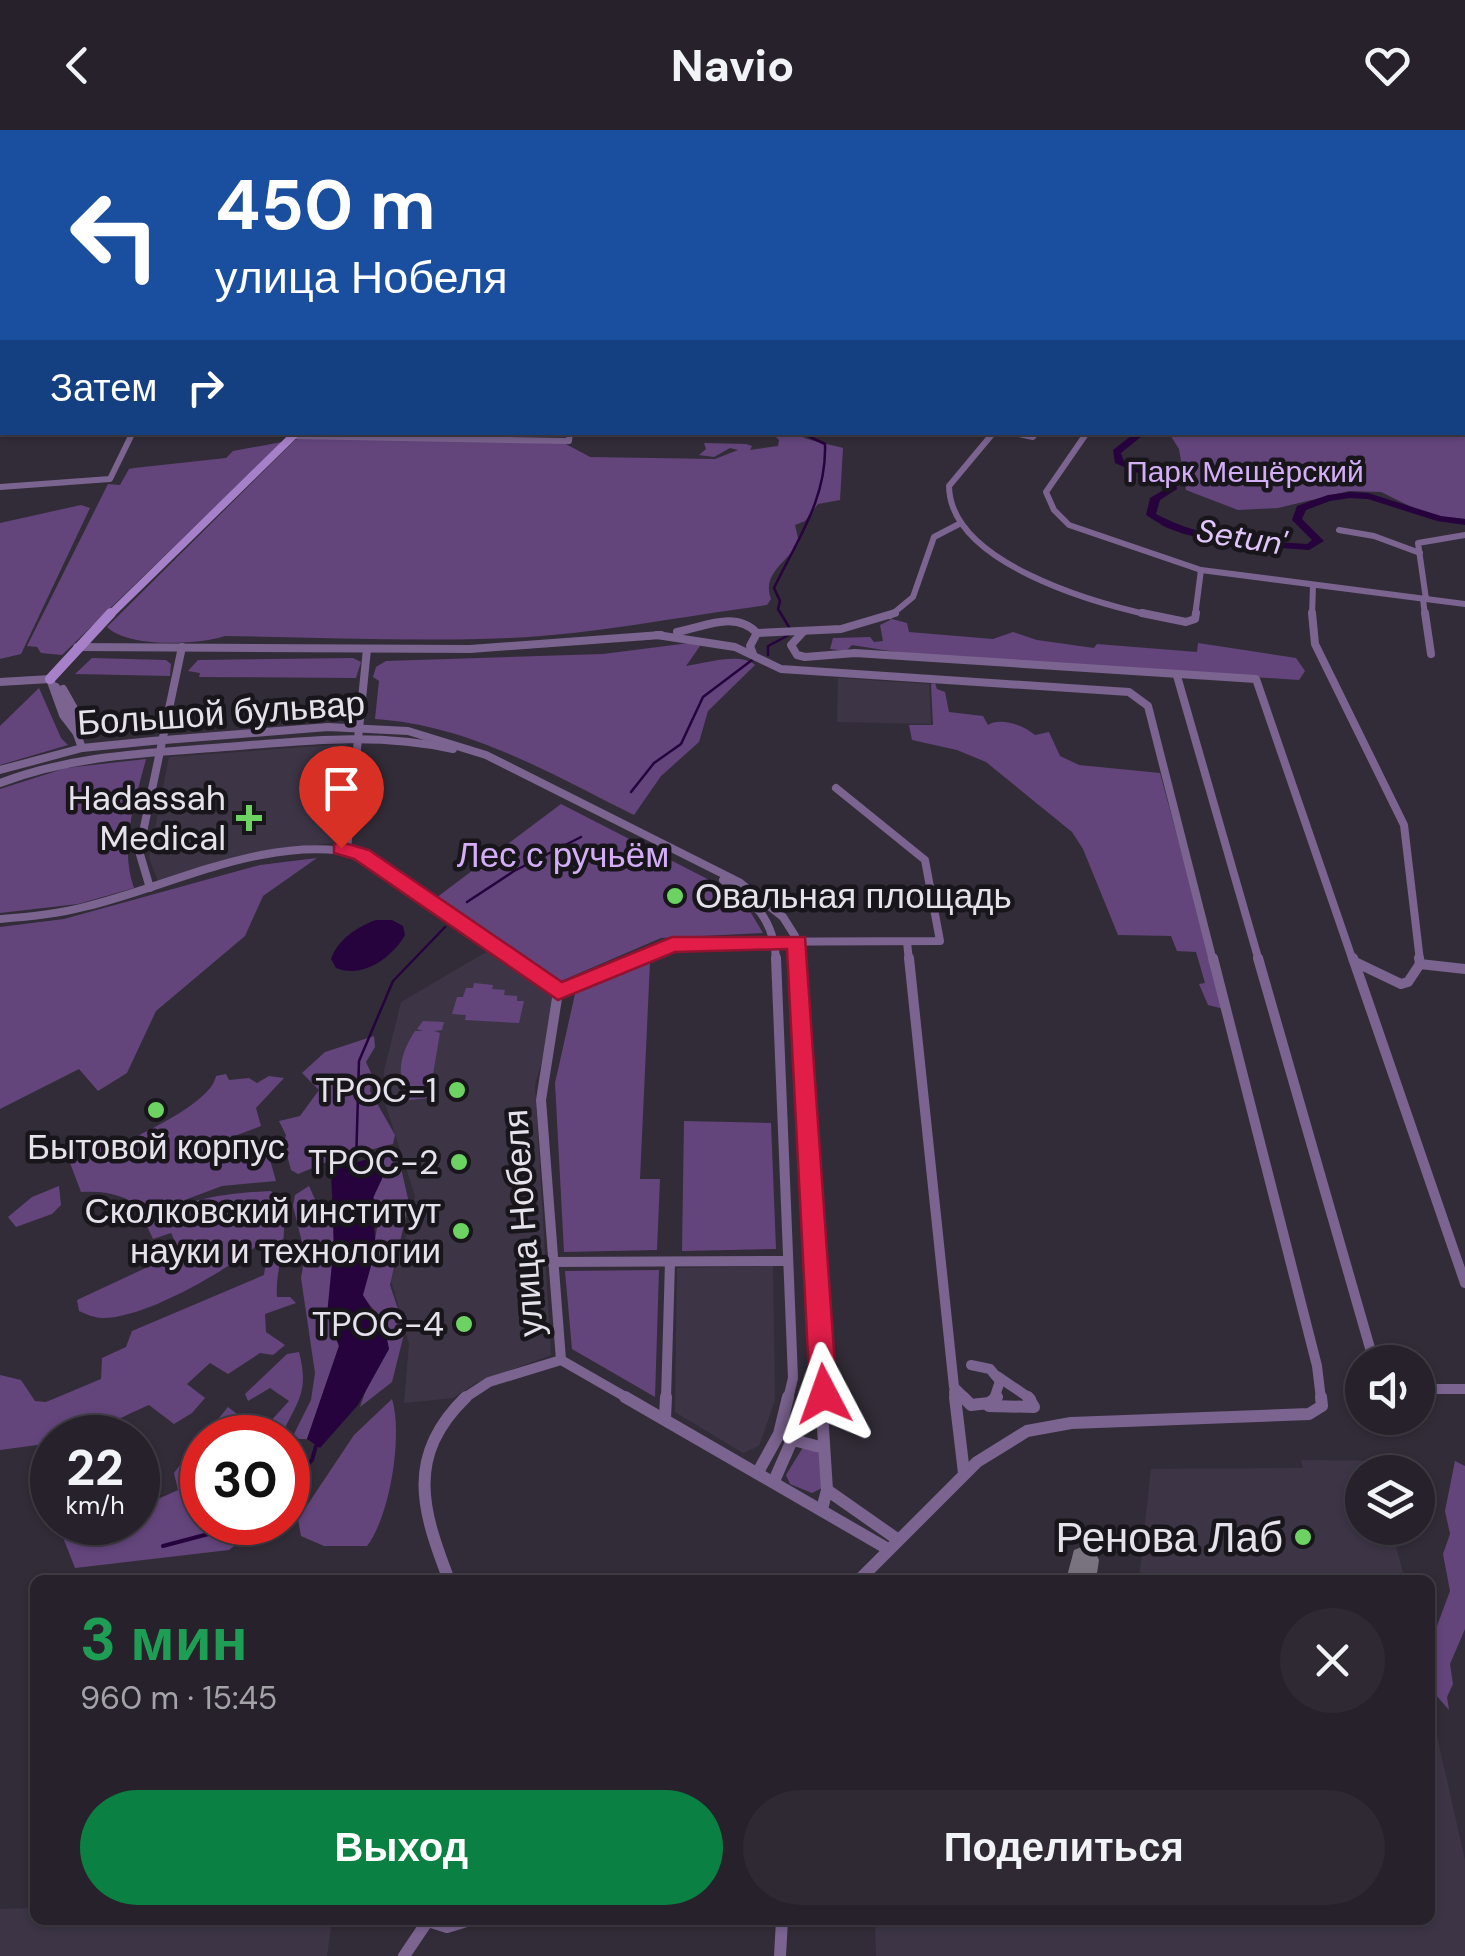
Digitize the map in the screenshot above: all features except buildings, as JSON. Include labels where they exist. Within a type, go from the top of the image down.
[{"type":"street","points":[[361,130],[382,130]]},
{"type":"street","points":[[0,487],[105,480],[110,478],[132,435]]},
{"type":"street","points":[[76,732],[58,716],[48,692],[51,680],[77,647],[294,435]]},
{"type":"street","points":[[387,435],[570,437]]},
{"type":"street","points":[[992,435],[949,486],[948,495],[961,523],[988,550],[1045,584],[1141,614],[1192,622],[1202,570]]},
{"type":"street","points":[[1085,435],[1046,492],[1054,510],[1069,526],[1202,570],[1465,604]]},
{"type":"street","points":[[758,633],[846,632],[905,606],[914,596],[934,537],[961,523]]},
{"type":"street","points":[[1339,530],[1374,536],[1420,552]]},
{"type":"street","points":[[1431,654],[1417,545],[1420,541],[1465,535]]},
{"type":"street","points":[[1313,584],[1311,631],[1315,644],[1404,825],[1420,964],[1408,982],[1401,984],[1354,962]]},
{"type":"street","points":[[77,647],[505,648],[657,635],[740,620],[758,633]]},
{"type":"street","points":[[713,641],[709,633],[714,625]]},
{"type":"street","points":[[802,632],[802,637],[791,645],[797,655],[805,658],[854,653],[1258,681],[1465,1283]]},
{"type":"street","points":[[753,654],[752,642],[758,633]]},
{"type":"street","points":[[657,635],[736,647],[782,669],[1107,688],[1128,692],[1148,706],[1217,963],[1317,1366],[1322,1406],[1309,1414],[1047,1426],[1004,1442],[964,1473],[864,1575]]},
{"type":"street","points":[[736,647],[752,642]]},
{"type":"street","points":[[150,888],[139,851],[182,647]]},
{"type":"street","points":[[347,849],[367,649]]},
{"type":"street","points":[[1177,676],[1369,1345]]},
{"type":"street","points":[[0,682],[51,680],[68,692],[82,748]]},
{"type":"street","name":"Большой бульвар","points":[[0,770],[82,748],[161,740],[359,726],[438,738],[516,768],[751,889],[783,916],[798,942]]},
{"type":"street","name":"Большой бульвар","points":[[0,783],[83,760],[159,752],[358,738],[444,746],[512,772],[729,883],[761,911],[775,942],[785,1124],[790,1398],[780,1434],[758,1472]]},
{"type":"street","points":[[0,918],[64,911],[258,858],[347,849],[362,854],[547,979],[558,992],[672,944],[940,941],[928,865],[916,850],[836,788]]},
{"type":"street","points":[[798,942],[828,1490],[822,1508]]},
{"type":"street","points":[[906,942],[964,1473]]},
{"type":"street","points":[[1420,964],[1465,969]]},
{"type":"street","name":"улица Нобеля","points":[[558,992],[541,1100],[560,1360],[892,1544]]},
{"type":"street","points":[[785,1124],[810,1124]]},
{"type":"street","points":[[552,1262],[788,1261]]},
{"type":"street","points":[[665,1418],[670,1262]]},
{"type":"street","points":[[447,1575],[424,1504],[424,1472],[439,1428],[453,1408],[480,1387],[560,1360]]},
{"type":"street","points":[[954,1387],[964,1401],[983,1406],[1034,1406],[1032,1400],[995,1374],[971,1365]]},
{"type":"street","points":[[774,1481],[797,1441],[820,1368]]},
{"type":"street","points":[[960,1434],[964,1414],[998,1396],[1000,1381],[995,1374]]},
{"type":"street","points":[[1435,1388],[1465,1389]]},
{"type":"street","points":[[797,1441],[808,1440],[824,1448]]},
{"type":"street","points":[[828,1490],[892,1544]]},
{"type":"street","points":[[404,1956],[423,1925]]},
{"type":"street","points":[[780,1956],[782,1925]]},
{"type":"shaded area","points":[[838,678],[929,684],[931,724],[837,722]]},
{"type":"shaded area","name":"Hadassah Medical","points":[[347,744],[340,842],[274,850],[158,881],[149,858],[169,757]]},
{"type":"shaded area","points":[[376,920],[392,920],[403,926],[405,935],[375,964],[356,971],[336,968],[331,959],[338,945],[355,930]]},
{"type":"shaded area","points":[[495,947],[554,990],[556,1011],[535,1085],[551,1355],[476,1383],[453,1398],[404,1403],[409,1344],[391,1280],[409,1228],[415,1196],[383,1097],[384,1071],[401,1002]]},
{"type":"shaded area","points":[[373,1157],[382,1165],[382,1179],[373,1198],[384,1211],[374,1227],[376,1248],[363,1295],[386,1333],[389,1349],[358,1405],[320,1448],[310,1441],[310,1430],[339,1346],[327,1315],[334,1242],[331,1171]]},
{"type":"shaded area","points":[[773,1266],[775,1400],[759,1446],[743,1453],[675,1412],[677,1268]]},
{"type":"shaded area","points":[[1301,1460],[1345,1461],[1345,1545],[1396,1545],[1404,1575],[1140,1575],[1151,1469],[1303,1468]]},
{"type":"shaded area","points":[[1435,1727],[1465,1860],[1465,1956],[876,1956],[875,1925],[1435,1925]]},
{"type":"shaded area","points":[[30,1908],[30,1925],[331,1925],[327,1956],[0,1956],[0,1909]]},
{"type":"green space","points":[[774,435],[798,435],[843,448],[840,500],[818,504],[805,521],[795,525],[799,542],[773,575],[767,605],[606,629],[509,638],[225,636],[164,643],[130,639],[107,627],[295,440],[304,437],[564,443],[590,457],[715,459],[738,450],[730,448],[714,457],[699,455],[706,449],[704,443],[746,444],[752,446],[750,450],[778,446]]},
{"type":"green space","name":"Парк Мещёрский","points":[[1170,435],[1465,435],[1465,519],[1428,515],[1381,492],[1349,491],[1278,508],[1238,510],[1186,490],[1179,449]]},
{"type":"green space","points":[[282,442],[62,655],[41,653],[37,647],[27,646],[108,484],[120,485],[129,469],[226,458],[233,451]]},
{"type":"green space","points":[[81,505],[90,508],[21,654],[0,659],[0,523]]},
{"type":"green space","points":[[892,619],[907,623],[909,632],[993,639],[1013,632],[1037,640],[1094,648],[1097,644],[1197,652],[1198,643],[1296,658],[1305,671],[1299,680],[915,655],[852,645],[846,651],[830,649],[833,638],[870,637],[874,642],[883,641],[880,625]]},
{"type":"green space","points":[[697,642],[700,646],[686,666],[732,659],[755,665],[708,711],[699,742],[661,776],[634,815],[477,741],[410,723],[375,719],[379,681],[373,677],[376,667],[386,661],[603,654]]},
{"type":"green space","points":[[92,658],[166,660],[171,664],[170,676],[75,674]]},
{"type":"green space","points":[[353,658],[361,662],[356,678],[199,677],[200,673],[188,671],[198,660]]},
{"type":"green space","points":[[935,683],[937,689],[945,692],[949,712],[983,716],[988,725],[1012,723],[1035,735],[1049,732],[1060,756],[1079,765],[1160,773],[1224,1009],[1208,1005],[1199,984],[1205,983],[1196,952],[1177,951],[1171,936],[1118,935],[1083,849],[1072,832],[986,762],[957,750],[912,740],[909,725],[933,725],[931,684]]},
{"type":"green space","points":[[39,688],[61,738],[68,745],[0,765],[0,726]]},
{"type":"green space","points":[[146,759],[128,840],[134,888],[78,904],[0,913],[0,789],[66,768]]},
{"type":"green space","name":"Лес с ручьём","points":[[561,804],[729,890],[745,903],[763,933],[661,938],[561,981],[436,898]]},
{"type":"green space","points":[[317,858],[263,896],[245,936],[156,1011],[127,1073],[98,1091],[79,1069],[0,1109],[0,927],[64,919],[260,865]]},
{"type":"green space","points":[[650,962],[640,1179],[660,1179],[657,1250],[564,1252],[555,1083],[575,994]]},
{"type":"green space","points":[[474,983],[493,985],[492,989],[505,990],[504,995],[524,1001],[519,1023],[465,1020],[466,1015],[452,1014],[457,997],[463,997],[466,988],[473,988]]},
{"type":"green space","points":[[423,1021],[444,1022],[442,1030],[434,1031],[440,1033],[429,1098],[409,1100],[401,1065],[415,1031],[423,1031],[417,1029]]},
{"type":"green space","points":[[374,1036],[375,1047],[366,1062],[372,1075],[370,1091],[395,1135],[393,1144],[334,1159],[298,1174],[291,1170],[284,1144],[286,1135],[279,1121],[300,1116],[319,1090],[302,1073],[325,1052]]},
{"type":"green space","points":[[226,1074],[229,1080],[249,1078],[257,1083],[269,1076],[284,1078],[256,1108],[261,1126],[221,1141],[229,1161],[257,1151],[269,1156],[276,1181],[222,1186],[150,1213],[118,1196],[81,1192],[70,1163],[73,1149],[96,1137],[108,1146],[120,1145],[190,1106],[216,1076]]},
{"type":"green space","points":[[684,1121],[771,1123],[776,1249],[682,1251]]},
{"type":"green space","points":[[383,1153],[398,1155],[409,1203],[390,1285],[405,1330],[392,1382],[360,1407],[370,1378],[389,1349],[373,1309],[362,1295],[378,1218],[374,1198],[382,1165],[373,1157]]},
{"type":"green space","points":[[59,1186],[61,1205],[52,1214],[16,1227],[8,1217],[32,1197]]},
{"type":"green space","points":[[309,1186],[318,1206],[333,1207],[334,1333],[339,1346],[310,1430],[310,1415],[304,1415],[311,1400],[315,1373],[301,1278],[305,1254],[293,1206],[295,1195]]},
{"type":"green space","points":[[271,1191],[279,1203],[284,1229],[277,1297],[290,1297],[296,1303],[265,1314],[266,1332],[285,1345],[273,1355],[260,1353],[228,1374],[210,1363],[187,1384],[205,1398],[192,1413],[180,1415],[174,1424],[149,1405],[126,1415],[30,1415],[30,1446],[0,1450],[0,1375],[21,1380],[35,1401],[46,1402],[101,1379],[102,1358],[126,1347],[132,1331],[264,1275],[267,1253],[260,1243],[207,1279],[162,1302],[102,1318],[79,1311],[77,1300],[180,1252],[171,1233],[153,1239],[146,1224],[174,1208],[222,1195]]},
{"type":"green space","points":[[659,1270],[655,1397],[572,1349],[565,1271]]},
{"type":"green space","points":[[299,1352],[302,1388],[292,1415],[276,1415],[289,1401],[270,1388],[248,1401],[245,1394],[287,1354]]},
{"type":"green space","points":[[392,1399],[395,1453],[388,1496],[375,1533],[367,1546],[324,1546],[310,1540],[310,1501],[354,1435]]},
{"type":"green space","points":[[228,1407],[238,1415],[221,1415]]},
{"type":"green space","points":[[805,1444],[820,1454],[822,1488],[812,1493],[790,1484],[786,1475]]},
{"type":"green space","points":[[1455,1461],[1465,1466],[1465,1629],[1450,1664],[1453,1684],[1447,1697],[1449,1710],[1435,1694],[1435,1631],[1450,1591],[1443,1554],[1450,1534],[1445,1511]]},
{"type":"green space","points":[[180,1465],[180,1545],[235,1545],[229,1550],[75,1568],[66,1545],[160,1545],[160,1498],[178,1490],[174,1473]]},
{"type":"waterway","points":[[789,627],[778,609],[780,601],[774,588],[809,519],[824,464],[825,444],[806,435]]},
{"type":"waterway","name":"Setun'","points":[[1139,435],[1116,452],[1120,463],[1171,483],[1172,489],[1155,498],[1151,515],[1188,532],[1227,541],[1309,547],[1319,541],[1297,520],[1301,508],[1350,495],[1386,500],[1441,519],[1465,522]]},
{"type":"waterway","points":[[768,655],[768,646],[789,635]]},
{"type":"waterway","points":[[631,792],[654,763],[681,744],[703,697],[752,660]]},
{"type":"waterway","points":[[467,902],[514,871],[581,837]]},
{"type":"waterway","points":[[356,1164],[359,1061],[393,981],[445,927]]},
{"type":"waterway","points":[[310,1462],[316,1446]]},
{"type":"waterway","points":[[163,1546],[180,1542]]},
{"type":"taxiway","points":[[1082,1575],[1084,1560]]},
{"type":"place","name":"Hadassah Medical","points":[[249,818]]},
{"type":"place","name":"Овальная площадь","points":[[675,896]]},
{"type":"place","name":"TPOC-1","points":[[457,1090]]},
{"type":"place","name":"Бытовой корпус","points":[[156,1110]]},
{"type":"place","name":"TPOC-2","points":[[459,1162]]},
{"type":"place","name":"Сколковский институт науки и технологии","points":[[461,1231]]},
{"type":"place","name":"TPOC-4","points":[[464,1324]]},
{"type":"place","name":"Ренова Лаб","points":[[1303,1537]]},
{"type":"route","points":[[341,848],[362,854],[547,979],[558,992],[672,944],[798,942],[824,1394]]}]
